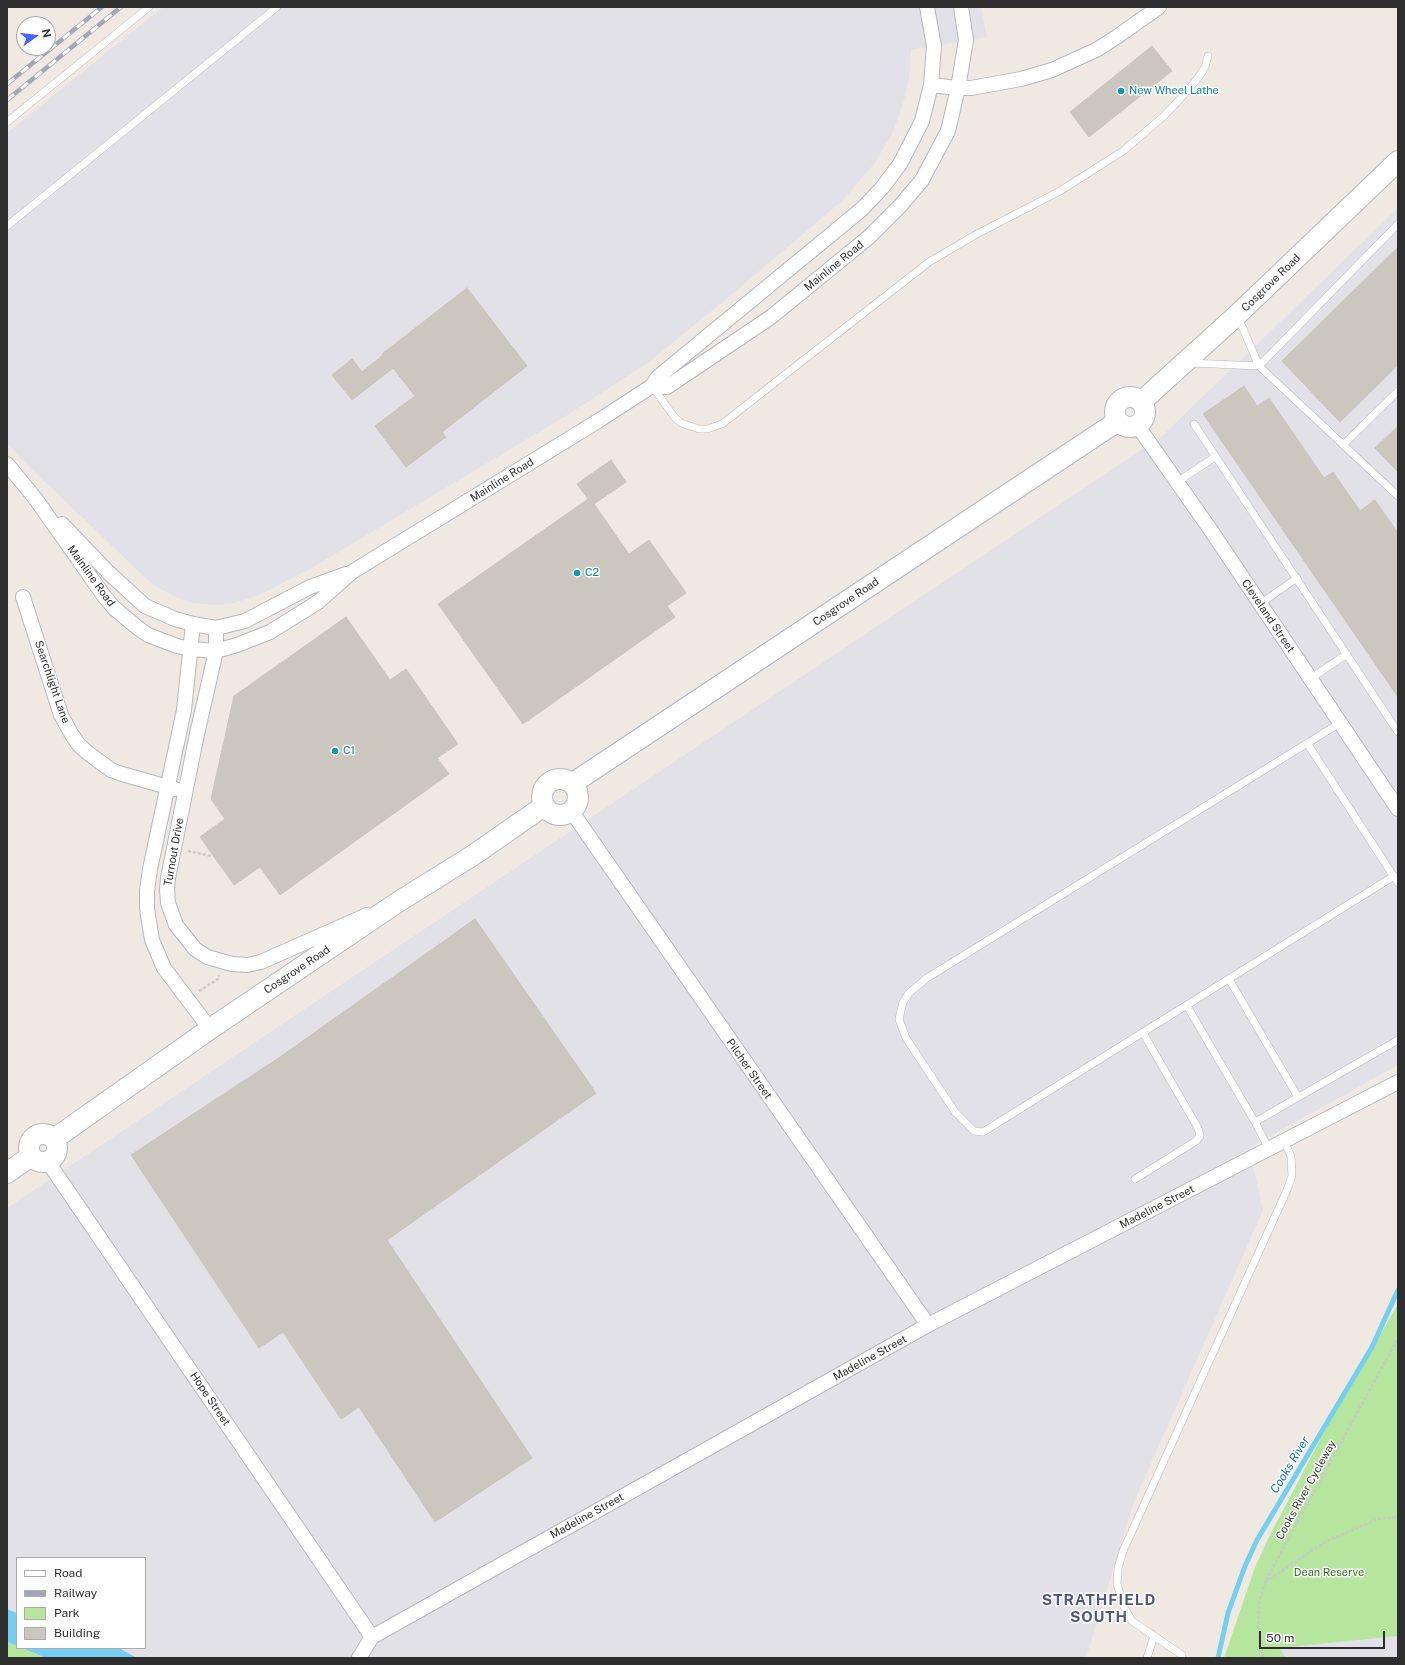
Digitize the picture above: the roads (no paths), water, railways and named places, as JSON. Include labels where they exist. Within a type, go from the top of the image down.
[{"type":"main road","name":"Cosgrove Road","points":[[1141,402],[1186,363],[1398,161]]},
{"type":"main road","points":[[1132,397],[1141,402],[1144,412],[1141,421],[1137,425],[1130,427],[1125,426],[1118,421],[1115,411],[1116,406],[1122,399],[1132,397]]},
{"type":"main road","name":"Cosgrove Road","points":[[573,783],[1118,421]]},
{"type":"main road","points":[[557,778],[563,778],[573,783],[578,792],[579,798],[572,812],[560,816],[548,811],[544,806],[542,794],[547,784],[557,778]]},
{"type":"main road","name":"Cosgrove Road","points":[[40,1159],[28,1147],[31,1139],[35,1136],[45,1134],[54,1139],[210,1029],[398,902],[472,856],[544,806]]},
{"type":"main road","points":[[7,1173],[40,1159]]},
{"type":"street","name":"Mainline Road","points":[[7,464],[35,498],[104,596],[114,608],[148,635],[164,642],[191,649],[216,651],[237,645],[270,632],[318,602],[352,572],[598,421],[652,386],[658,376],[862,209],[882,188],[900,164],[922,121],[931,85],[934,46],[927,7]]},
{"type":"street","name":"Mainline Road","points":[[652,386],[667,387],[771,317],[869,237],[901,205],[922,180],[948,131],[958,88],[966,40],[961,7]]},
{"type":"street","points":[[931,85],[958,88],[993,85],[1021,80],[1067,64],[1103,46],[1159,7]]},
{"type":"street","name":"Cleveland Street","points":[[1137,425],[1398,809]]},
{"type":"street","name":"Mainline Road","points":[[35,498],[109,573],[145,606],[175,619],[193,624],[216,628],[245,621],[310,587],[352,572]]},
{"type":"street","name":"Searchlight Lane","points":[[23,597],[61,715],[79,745],[111,770],[185,791]]},
{"type":"street","name":"Turnout Drive","points":[[193,624],[184,710],[149,876],[147,891],[148,923],[152,940],[164,968],[210,1029]]},
{"type":"street","name":"Turnout Drive","points":[[216,628],[216,651],[185,791],[168,878],[168,903],[176,925],[186,939],[207,957],[232,964],[247,965],[261,962],[398,902]]},
{"type":"street","name":"Pilcher Street","points":[[572,812],[928,1325]]},
{"type":"street","name":"Madeline Street","points":[[359,1658],[372,1637],[928,1325],[1398,1082]]},
{"type":"street","name":"Hope Street","points":[[40,1159],[372,1637]]},
{"type":"lane","points":[[7,122],[65,73],[149,7]]},
{"type":"lane","points":[[7,226],[277,7]]},
{"type":"lane","points":[[652,386],[681,424],[699,429],[707,429],[722,424],[929,262],[976,234],[1079,180],[1123,151],[1164,116],[1180,99],[1201,73],[1208,56]]},
{"type":"lane","points":[[1186,363],[1259,366],[1398,224]]},
{"type":"lane","points":[[1237,315],[1259,366],[1398,496]]},
{"type":"lane","points":[[1343,445],[1398,391]]},
{"type":"lane","points":[[1194,424],[1398,732]]},
{"type":"lane","points":[[1177,482],[1215,457]]},
{"type":"lane","points":[[1260,604],[1297,578]]},
{"type":"lane","points":[[1310,679],[1347,654]]},
{"type":"lane","points":[[1307,743],[1396,880],[1229,979],[983,1132],[974,1130],[955,1112],[906,1038],[899,1019],[903,1002],[909,993],[927,978],[1307,743],[1340,723]]},
{"type":"lane","points":[[1229,979],[1298,1097]]},
{"type":"lane","points":[[1187,1006],[1270,1149]]},
{"type":"lane","points":[[1135,1179],[1196,1141],[1200,1136],[1198,1128],[1143,1033]]},
{"type":"lane","points":[[1255,1122],[1398,1040]]},
{"type":"lane","points":[[1182,1655],[1132,1621],[1124,1607],[1117,1584],[1118,1568],[1126,1543],[1287,1190],[1292,1176],[1291,1156],[1284,1141]]},
{"type":"lane","points":[[1147,1658],[1154,1636]]},
{"type":"water","points":[[7,1609],[16,1613],[16,1646],[7,1642]]},
{"type":"water","points":[[24,1649],[121,1649],[137,1658],[46,1658]]},
{"type":"waterway","name":"Cooks River","points":[[1218,1658],[1228,1613],[1245,1566],[1257,1540],[1372,1347],[1398,1290]]},
{"type":"railway","points":[[7,84],[102,7]]},
{"type":"railway","points":[[7,100],[121,7]]},
{"type":"place","name":"New Wheel Lathe","points":[[1121,91]]},
{"type":"place","name":"C2","points":[[577,573]]},
{"type":"place","name":"C1","points":[[335,751]]},
{"type":"district","name":"STRATHFIELD SOUTH","points":[[1099,1608]]},
{"type":"park label","name":"Dean Reserve","points":[[1329,1573]]}]
